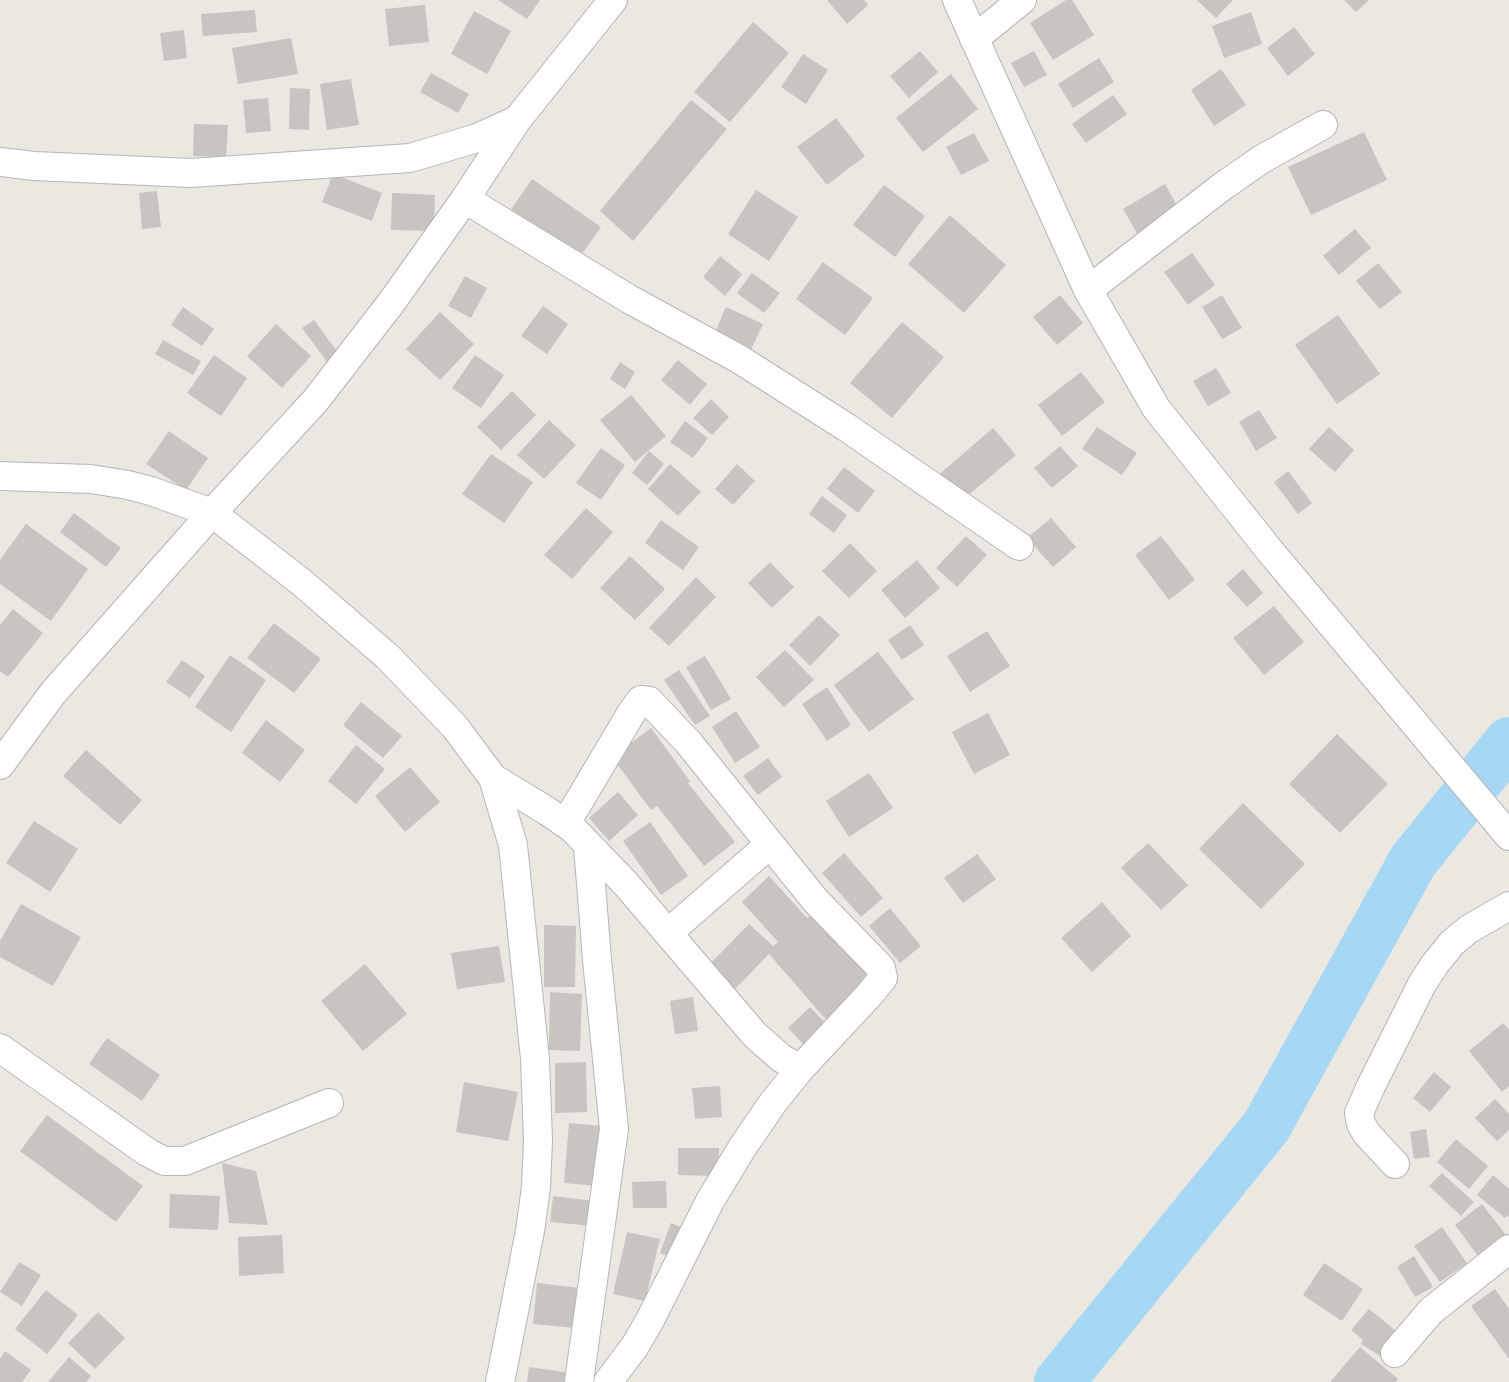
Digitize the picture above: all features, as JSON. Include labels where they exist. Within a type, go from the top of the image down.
[{"type":"street","points":[[0,765],[53,693],[212,513],[315,401],[391,304],[465,199],[517,120],[613,0]]},
{"type":"street","points":[[957,0],[1088,290],[1156,408],[1270,551],[1509,836]]},
{"type":"street","points":[[974,39],[1022,0]]},
{"type":"street","points":[[0,162],[34,166],[191,173],[410,158],[477,138],[517,120]]},
{"type":"street","points":[[1088,290],[1223,186],[1262,159],[1323,125]]},
{"type":"street","points":[[465,199],[628,299],[747,364],[846,427],[1019,546]]},
{"type":"street","points":[[0,476],[92,479],[128,485],[151,491],[212,513],[300,581],[388,657],[455,726],[493,778],[513,844],[535,1059],[538,1140],[536,1187],[531,1222],[500,1382]]},
{"type":"street","points":[[566,823],[595,778],[632,712],[641,700],[654,703],[675,726],[816,900],[881,968],[883,975],[869,996],[800,1069],[772,1104],[742,1148],[710,1200],[650,1320],[635,1346],[608,1382]]},
{"type":"street","points":[[493,778],[566,823],[625,883],[754,1035],[781,1058],[800,1069]]},
{"type":"street","points":[[668,933],[770,844]]},
{"type":"street","points":[[579,1382],[614,1129],[588,846]]},
{"type":"street","points":[[1395,1164],[1367,1134],[1361,1124],[1359,1113],[1370,1088],[1422,984],[1435,964],[1452,943],[1509,906]]},
{"type":"street","points":[[0,1048],[147,1152],[164,1161],[186,1161],[329,1104]]},
{"type":"street","points":[[1395,1353],[1431,1311],[1509,1249]]},
{"type":"building","points":[[498,0],[540,0],[527,19]]},
{"type":"building","points":[[827,0],[864,0],[868,5],[847,24]]},
{"type":"building","points":[[1066,0],[1072,0],[1094,35],[1053,60],[1030,23]]},
{"type":"building","points":[[1197,0],[1233,0],[1216,18]]},
{"type":"building","points":[[1344,0],[1369,0],[1356,12]]},
{"type":"building","points":[[425,5],[429,42],[389,46],[385,9]]},
{"type":"building","points":[[255,10],[257,32],[203,36],[201,14]]},
{"type":"building","points":[[474,11],[511,31],[487,74],[451,54]]},
{"type":"building","points":[[1251,12],[1262,44],[1224,58],[1212,26]]},
{"type":"building","points":[[753,22],[789,53],[730,122],[694,92]]},
{"type":"building","points":[[1294,27],[1315,54],[1288,76],[1267,48]]},
{"type":"building","points":[[184,30],[187,58],[164,61],[160,33]]},
{"type":"building","points":[[291,38],[298,74],[238,84],[232,48]]},
{"type":"building","points":[[920,51],[938,72],[909,98],[890,76]]},
{"type":"building","points":[[1034,51],[1047,75],[1024,87],[1011,63]]},
{"type":"building","points":[[803,54],[828,70],[806,104],[781,87]]},
{"type":"building","points":[[1099,58],[1114,82],[1073,108],[1058,84]]},
{"type":"building","points":[[1221,69],[1246,105],[1214,126],[1191,90]]},
{"type":"building","points":[[431,73],[469,94],[458,113],[420,92]]},
{"type":"building","points":[[951,74],[978,109],[923,152],[896,118]]},
{"type":"building","points":[[351,79],[359,125],[327,130],[320,84]]},
{"type":"building","points":[[290,88],[310,89],[309,130],[289,129]]},
{"type":"building","points":[[1113,95],[1127,114],[1086,143],[1072,124]]},
{"type":"building","points":[[268,98],[271,131],[246,133],[243,100]]},
{"type":"building","points":[[691,100],[727,129],[633,241],[600,211]]},
{"type":"building","points":[[836,118],[865,156],[827,185],[797,147]]},
{"type":"building","points":[[194,124],[228,125],[226,157],[193,156]]},
{"type":"building","points":[[1364,132],[1387,180],[1311,215],[1288,167]]},
{"type":"building","points":[[974,133],[989,161],[961,175],[946,147]]},
{"type":"building","points":[[333,174],[382,193],[372,221],[322,202]]},
{"type":"building","points":[[532,179],[601,227],[579,258],[510,211]]},
{"type":"building","points":[[1165,184],[1180,211],[1138,235],[1123,209]]},
{"type":"building","points":[[884,185],[925,216],[895,257],[853,225]]},
{"type":"building","points":[[756,190],[798,217],[769,261],[728,234]]},
{"type":"building","points":[[157,191],[161,227],[142,229],[139,193]]},
{"type":"building","points":[[392,193],[435,195],[434,231],[391,230]]},
{"type":"building","points":[[950,215],[1006,265],[964,313],[908,264]]},
{"type":"building","points":[[1355,229],[1371,248],[1339,275],[1323,256]]},
{"type":"building","points":[[1192,253],[1215,285],[1188,305],[1164,272]]},
{"type":"building","points":[[720,256],[742,274],[725,296],[703,277]]},
{"type":"building","points":[[823,262],[873,298],[845,335],[796,299]]},
{"type":"building","points":[[1378,263],[1402,292],[1380,309],[1356,281]]},
{"type":"building","points":[[752,273],[780,293],[764,313],[737,293]]},
{"type":"building","points":[[465,276],[487,288],[471,318],[448,306]]},
{"type":"building","points":[[1060,295],[1083,323],[1057,345],[1033,317]]},
{"type":"building","points":[[1222,295],[1242,328],[1222,339],[1202,307]]},
{"type":"building","points":[[543,306],[568,324],[547,354],[521,336]]},
{"type":"building","points":[[183,307],[214,329],[202,346],[171,325]]},
{"type":"building","points":[[726,307],[763,324],[748,356],[712,339]]},
{"type":"building","points":[[440,312],[474,344],[440,380],[406,349]]},
{"type":"building","points":[[1338,315],[1380,374],[1337,404],[1295,345]]},
{"type":"building","points":[[314,320],[342,358],[330,366],[302,328]]},
{"type":"building","points":[[902,322],[944,357],[892,418],[850,383]]},
{"type":"building","points":[[276,324],[311,356],[282,388],[247,356]]},
{"type":"building","points":[[163,340],[201,361],[193,375],[155,354]]},
{"type":"building","points":[[214,355],[247,378],[221,416],[187,393]]},
{"type":"building","points":[[475,355],[504,375],[481,408],[452,388]]},
{"type":"building","points":[[678,360],[707,384],[690,405],[661,380]]},
{"type":"building","points":[[620,362],[635,372],[625,389],[610,379]]},
{"type":"building","points":[[1216,368],[1231,393],[1208,406],[1193,381]]},
{"type":"building","points":[[1081,372],[1105,402],[1062,436],[1038,405]]},
{"type":"building","points":[[512,391],[536,415],[501,450],[477,427]]},
{"type":"building","points":[[631,395],[666,436],[635,462],[600,420]]},
{"type":"building","points":[[711,399],[729,417],[712,435],[693,418]]},
{"type":"building","points":[[1259,410],[1277,438],[1256,451],[1239,422]]},
{"type":"building","points":[[549,420],[576,445],[544,479],[517,455]]},
{"type":"building","points":[[685,421],[708,438],[693,458],[670,442]]},
{"type":"building","points":[[1097,427],[1137,453],[1122,475],[1082,449]]},
{"type":"building","points":[[1329,427],[1354,450],[1335,472],[1309,449]]},
{"type":"building","points":[[993,428],[1016,455],[959,503],[936,477]]},
{"type":"building","points":[[169,431],[208,458],[186,490],[146,464]]},
{"type":"building","points":[[1060,446],[1078,466],[1052,488],[1034,468]]},
{"type":"building","points":[[601,448],[625,465],[601,500],[576,483]]},
{"type":"building","points":[[649,451],[664,464],[647,485],[632,473]]},
{"type":"building","points":[[491,454],[533,482],[504,523],[462,494]]},
{"type":"building","points":[[670,464],[701,492],[678,516],[648,489]]},
{"type":"building","points":[[737,464],[755,481],[733,505],[715,489]]},
{"type":"building","points":[[844,467],[875,491],[858,513],[827,489]]},
{"type":"building","points":[[1288,471],[1312,503],[1298,514],[1274,482]]},
{"type":"building","points":[[822,496],[847,515],[834,533],[809,514]]},
{"type":"building","points":[[586,508],[613,532],[572,579],[544,555]]},
{"type":"building","points":[[74,513],[121,548],[106,567],[60,532]]},
{"type":"building","points":[[1051,518],[1076,547],[1053,567],[1027,538]]},
{"type":"building","points":[[661,520],[699,547],[683,570],[645,543]]},
{"type":"building","points":[[26,524],[88,569],[51,621],[0,584],[0,560]]},
{"type":"building","points":[[966,536],[987,555],[957,587],[936,568]]},
{"type":"building","points":[[1161,536],[1195,580],[1169,600],[1135,555]]},
{"type":"building","points":[[850,543],[877,571],[849,598],[822,571]]},
{"type":"building","points":[[630,556],[665,589],[635,620],[600,588]]},
{"type":"building","points":[[917,560],[940,588],[905,618],[881,590]]},
{"type":"building","points":[[770,562],[794,587],[772,608],[748,583]]},
{"type":"building","points":[[1243,569],[1263,593],[1247,607],[1226,584]]},
{"type":"building","points":[[696,577],[716,597],[669,646],[649,628]]},
{"type":"building","points":[[1274,606],[1304,642],[1264,675],[1233,638]]},
{"type":"building","points":[[13,609],[43,633],[8,677],[0,671],[0,625]]},
{"type":"building","points":[[819,615],[840,635],[810,666],[789,645]]},
{"type":"building","points":[[274,623],[321,659],[294,693],[247,658]]},
{"type":"building","points":[[910,625],[924,645],[902,660],[888,640]]},
{"type":"building","points":[[987,631],[1010,666],[970,692],[947,656]]},
{"type":"building","points":[[785,650],[814,680],[784,707],[756,677]]},
{"type":"building","points":[[878,652],[914,699],[869,732],[834,685]]},
{"type":"building","points":[[230,655],[266,680],[231,732],[195,707]]},
{"type":"building","points":[[705,656],[731,699],[711,710],[686,667]]},
{"type":"building","points":[[182,660],[205,676],[190,698],[166,682]]},
{"type":"building","points":[[679,670],[710,716],[695,725],[664,680]]},
{"type":"building","points":[[827,687],[851,725],[827,741],[802,704]]},
{"type":"building","points":[[361,702],[402,736],[383,758],[343,725]]},
{"type":"building","points":[[736,711],[760,747],[735,763],[712,727]]},
{"type":"building","points":[[988,713],[1010,755],[974,774],[952,732]]},
{"type":"building","points":[[266,720],[305,750],[280,782],[242,753]]},
{"type":"building","points":[[651,728],[690,781],[688,783],[735,842],[704,866],[657,806],[651,810],[612,757]]},
{"type":"building","points":[[1337,734],[1388,784],[1340,833],[1289,784]]},
{"type":"building","points":[[356,745],[385,769],[356,804],[328,781]]},
{"type":"building","points":[[86,750],[142,800],[120,825],[63,776]]},
{"type":"building","points":[[768,758],[782,777],[758,795],[743,776]]},
{"type":"building","points":[[410,767],[440,802],[405,832],[375,796]]},
{"type":"building","points":[[869,773],[893,808],[849,837],[826,801]]},
{"type":"building","points":[[618,792],[638,815],[609,841],[589,818]]},
{"type":"building","points":[[1243,803],[1305,864],[1261,909],[1199,849]]},
{"type":"building","points":[[34,821],[78,849],[50,892],[6,863]]},
{"type":"building","points":[[650,822],[688,876],[661,895],[623,841]]},
{"type":"building","points":[[1148,843],[1188,885],[1161,910],[1121,868]]},
{"type":"building","points":[[844,853],[883,898],[861,917],[822,873]]},
{"type":"building","points":[[977,854],[996,879],[963,903],[944,878]]},
{"type":"building","points":[[769,876],[807,918],[816,910],[876,981],[828,1022],[769,954],[735,989],[709,965],[749,924],[773,946],[778,942],[742,902]]},
{"type":"building","points":[[1102,902],[1131,936],[1092,972],[1061,938]]},
{"type":"building","points":[[21,904],[81,937],[53,986],[0,957],[0,941]]},
{"type":"building","points":[[890,908],[921,946],[900,963],[869,926]]},
{"type":"building","points":[[544,925],[576,926],[575,987],[544,987]]},
{"type":"building","points":[[499,946],[505,982],[457,989],[451,953]]},
{"type":"building","points":[[365,964],[407,1014],[363,1051],[321,1001]]},
{"type":"building","points":[[550,992],[582,994],[580,1051],[549,1050]]},
{"type":"building","points":[[693,997],[698,1031],[675,1034],[670,1001]]},
{"type":"building","points":[[810,1007],[831,1029],[809,1050],[788,1028]]},
{"type":"building","points":[[1503,1023],[1509,1030],[1509,1086],[1502,1092],[1469,1051]]},
{"type":"building","points":[[107,1038],[160,1075],[142,1101],[89,1064]]},
{"type":"building","points":[[586,1062],[587,1112],[555,1113],[555,1063]]},
{"type":"building","points":[[1434,1072],[1451,1087],[1430,1112],[1413,1098]]},
{"type":"building","points":[[464,1082],[518,1092],[508,1141],[456,1132]]},
{"type":"building","points":[[720,1086],[722,1117],[695,1119],[692,1088]]},
{"type":"building","points":[[1495,1099],[1509,1114],[1509,1130],[1497,1141],[1475,1118]]},
{"type":"building","points":[[47,1115],[143,1186],[116,1222],[20,1151]]},
{"type":"building","points":[[569,1123],[603,1126],[598,1186],[564,1183]]},
{"type":"building","points":[[1426,1129],[1430,1157],[1414,1159],[1410,1132]]},
{"type":"building","points":[[1456,1139],[1488,1166],[1469,1189],[1437,1162]]},
{"type":"building","points":[[678,1148],[719,1148],[719,1176],[678,1175]]},
{"type":"building","points":[[222,1163],[256,1171],[268,1225],[229,1223]]},
{"type":"building","points":[[1442,1173],[1474,1202],[1461,1216],[1429,1186]]},
{"type":"building","points":[[1493,1175],[1509,1189],[1509,1218],[1507,1215],[1505,1218],[1477,1195]]},
{"type":"building","points":[[666,1181],[667,1208],[633,1208],[632,1182]]},
{"type":"building","points":[[170,1194],[220,1196],[218,1230],[169,1228]]},
{"type":"building","points":[[553,1196],[594,1201],[592,1226],[550,1222]]},
{"type":"building","points":[[1482,1204],[1509,1239],[1481,1260],[1455,1225]]},
{"type":"building","points":[[671,1223],[688,1230],[677,1259],[660,1253]]},
{"type":"building","points":[[1442,1227],[1467,1263],[1440,1282],[1414,1246]]},
{"type":"building","points":[[627,1232],[660,1239],[645,1301],[613,1294]]},
{"type":"building","points":[[282,1235],[284,1273],[239,1276],[238,1237]]},
{"type":"building","points":[[1414,1256],[1433,1287],[1415,1297],[1397,1267]]},
{"type":"building","points":[[19,1262],[41,1275],[22,1306],[0,1292]]},
{"type":"building","points":[[1324,1263],[1363,1289],[1342,1321],[1303,1295]]},
{"type":"building","points":[[537,1283],[580,1288],[575,1328],[533,1324]]},
{"type":"building","points":[[1495,1289],[1509,1309],[1509,1359],[1471,1306]]},
{"type":"building","points":[[46,1290],[78,1315],[47,1354],[15,1329]]},
{"type":"building","points":[[1369,1309],[1401,1335],[1385,1359],[1361,1344],[1363,1340],[1351,1330]]},
{"type":"building","points":[[98,1312],[125,1338],[95,1369],[68,1343]]},
{"type":"building","points":[[1360,1347],[1398,1379],[1396,1382],[1330,1382]]},
{"type":"building","points":[[5,1351],[31,1370],[22,1382],[0,1382],[0,1359]]},
{"type":"building","points":[[69,1357],[91,1376],[86,1382],[48,1382]]},
{"type":"building","points":[[529,1367],[571,1373],[570,1382],[527,1382]]},
{"type":"waterway","points":[[1059,1382],[1266,1127],[1413,861],[1509,742]]}]
